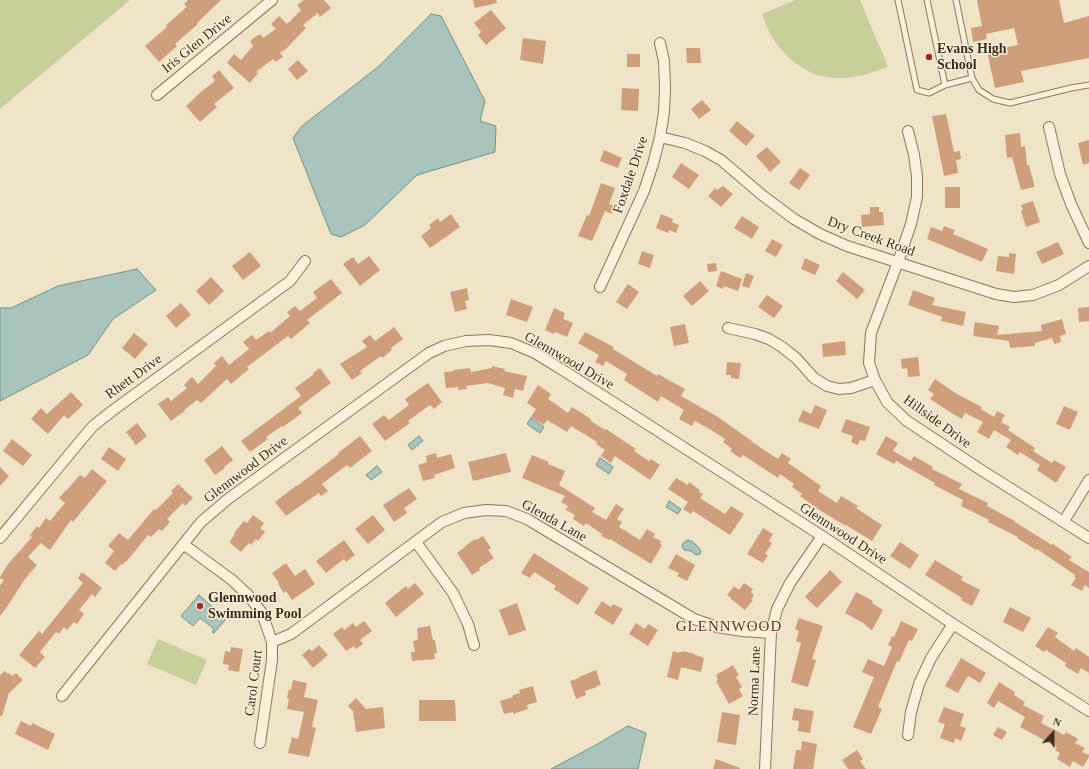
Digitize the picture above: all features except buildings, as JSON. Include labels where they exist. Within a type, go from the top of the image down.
[{"type":"street","name":"Iris Glen Drive","points":[[157,95],[272,0]]},
{"type":"street","name":"Foxdale Drive","points":[[600,287],[644,191],[660,137],[664,112],[665,88],[664,61],[660,43]]},
{"type":"street","points":[[1050,127],[1060,174],[1071,204],[1089,243]]},
{"type":"street","name":"Hillside Drive","points":[[908,130],[917,176],[917,197],[911,224],[871,333],[869,363],[875,380],[887,402],[907,421],[1089,538]]},
{"type":"street","name":"Dry Creek Road","points":[[660,137],[684,143],[705,151],[721,160],[762,195],[794,219],[820,234],[847,246],[996,294],[1014,297],[1033,295],[1059,285],[1089,266]]},
{"type":"street","name":"Rhett Drive","points":[[0,538],[93,426],[290,281],[305,261]]},
{"type":"street","points":[[728,328],[755,334],[769,340],[796,358],[814,378],[827,386],[839,389],[852,388],[875,380]]},
{"type":"street","name":"Glennwood Drive","points":[[62,696],[201,522],[228,499],[429,353],[444,346],[466,341],[489,340],[511,343],[535,353],[822,536],[953,624],[1089,711]]},
{"type":"street","points":[[1064,521],[1089,480]]},
{"type":"street","name":"Glenda Lane","points":[[272,642],[291,634],[442,522],[464,513],[486,510],[506,511],[527,519],[694,619],[717,627],[742,631],[771,633]]},
{"type":"street","name":"Norma Lane","points":[[765,769],[771,633],[777,609],[790,583],[822,536]]},
{"type":"street","points":[[416,542],[453,593],[468,624],[474,645]]},
{"type":"street","name":"Carol Court","points":[[183,544],[232,580],[248,595],[262,613],[272,642],[272,660],[260,743]]},
{"type":"street","points":[[908,735],[911,712],[919,684],[931,658],[953,624]]},
{"type":"lane","points":[[898,0],[917,90],[929,93],[945,85],[972,78]]},
{"type":"lane","points":[[927,0],[945,85]]},
{"type":"lane","points":[[956,0],[972,78],[980,90],[993,99],[1010,103],[1089,85]]},
{"type":"green space","points":[[0,0],[130,0],[0,109]]},
{"type":"green space","points":[[795,0],[860,0],[888,67],[864,75],[847,78],[833,78],[816,75],[790,59],[777,45],[769,32],[762,14]]},
{"type":"green space","points":[[158,639],[207,660],[196,685],[147,664]]},
{"type":"water","points":[[431,14],[441,16],[485,101],[480,121],[496,126],[495,152],[417,175],[365,225],[341,237],[331,234],[293,138],[302,126],[378,67]]},
{"type":"water","points":[[137,269],[156,290],[113,319],[88,355],[0,401],[0,308],[11,308],[58,286]]},
{"type":"water","points":[[531,418],[544,427],[540,433],[527,424]]},
{"type":"water","points":[[419,436],[423,441],[412,450],[408,445]]},
{"type":"water","points":[[600,458],[613,467],[609,474],[596,465]]},
{"type":"water","points":[[377,466],[382,472],[371,480],[366,475]]},
{"type":"water","points":[[669,501],[681,509],[678,514],[666,507]]},
{"type":"water","points":[[688,540],[693,542],[698,547],[701,551],[700,554],[696,555],[691,551],[684,550],[682,546],[683,543]]},
{"type":"water","name":"Glennwood Swimming Pool","points":[[199,595],[226,619],[214,633],[212,632],[214,629],[200,618],[193,626],[181,616]]},
{"type":"water","points":[[628,726],[646,733],[638,769],[551,769],[594,746]]},
{"type":"place","name":"Evans High School","points":[[929,57]]},
{"type":"place","name":"Glennwood Swimming Pool","points":[[200,606]]},
{"type":"district","name":"GLENNWOOD","points":[[729,627]]}]
